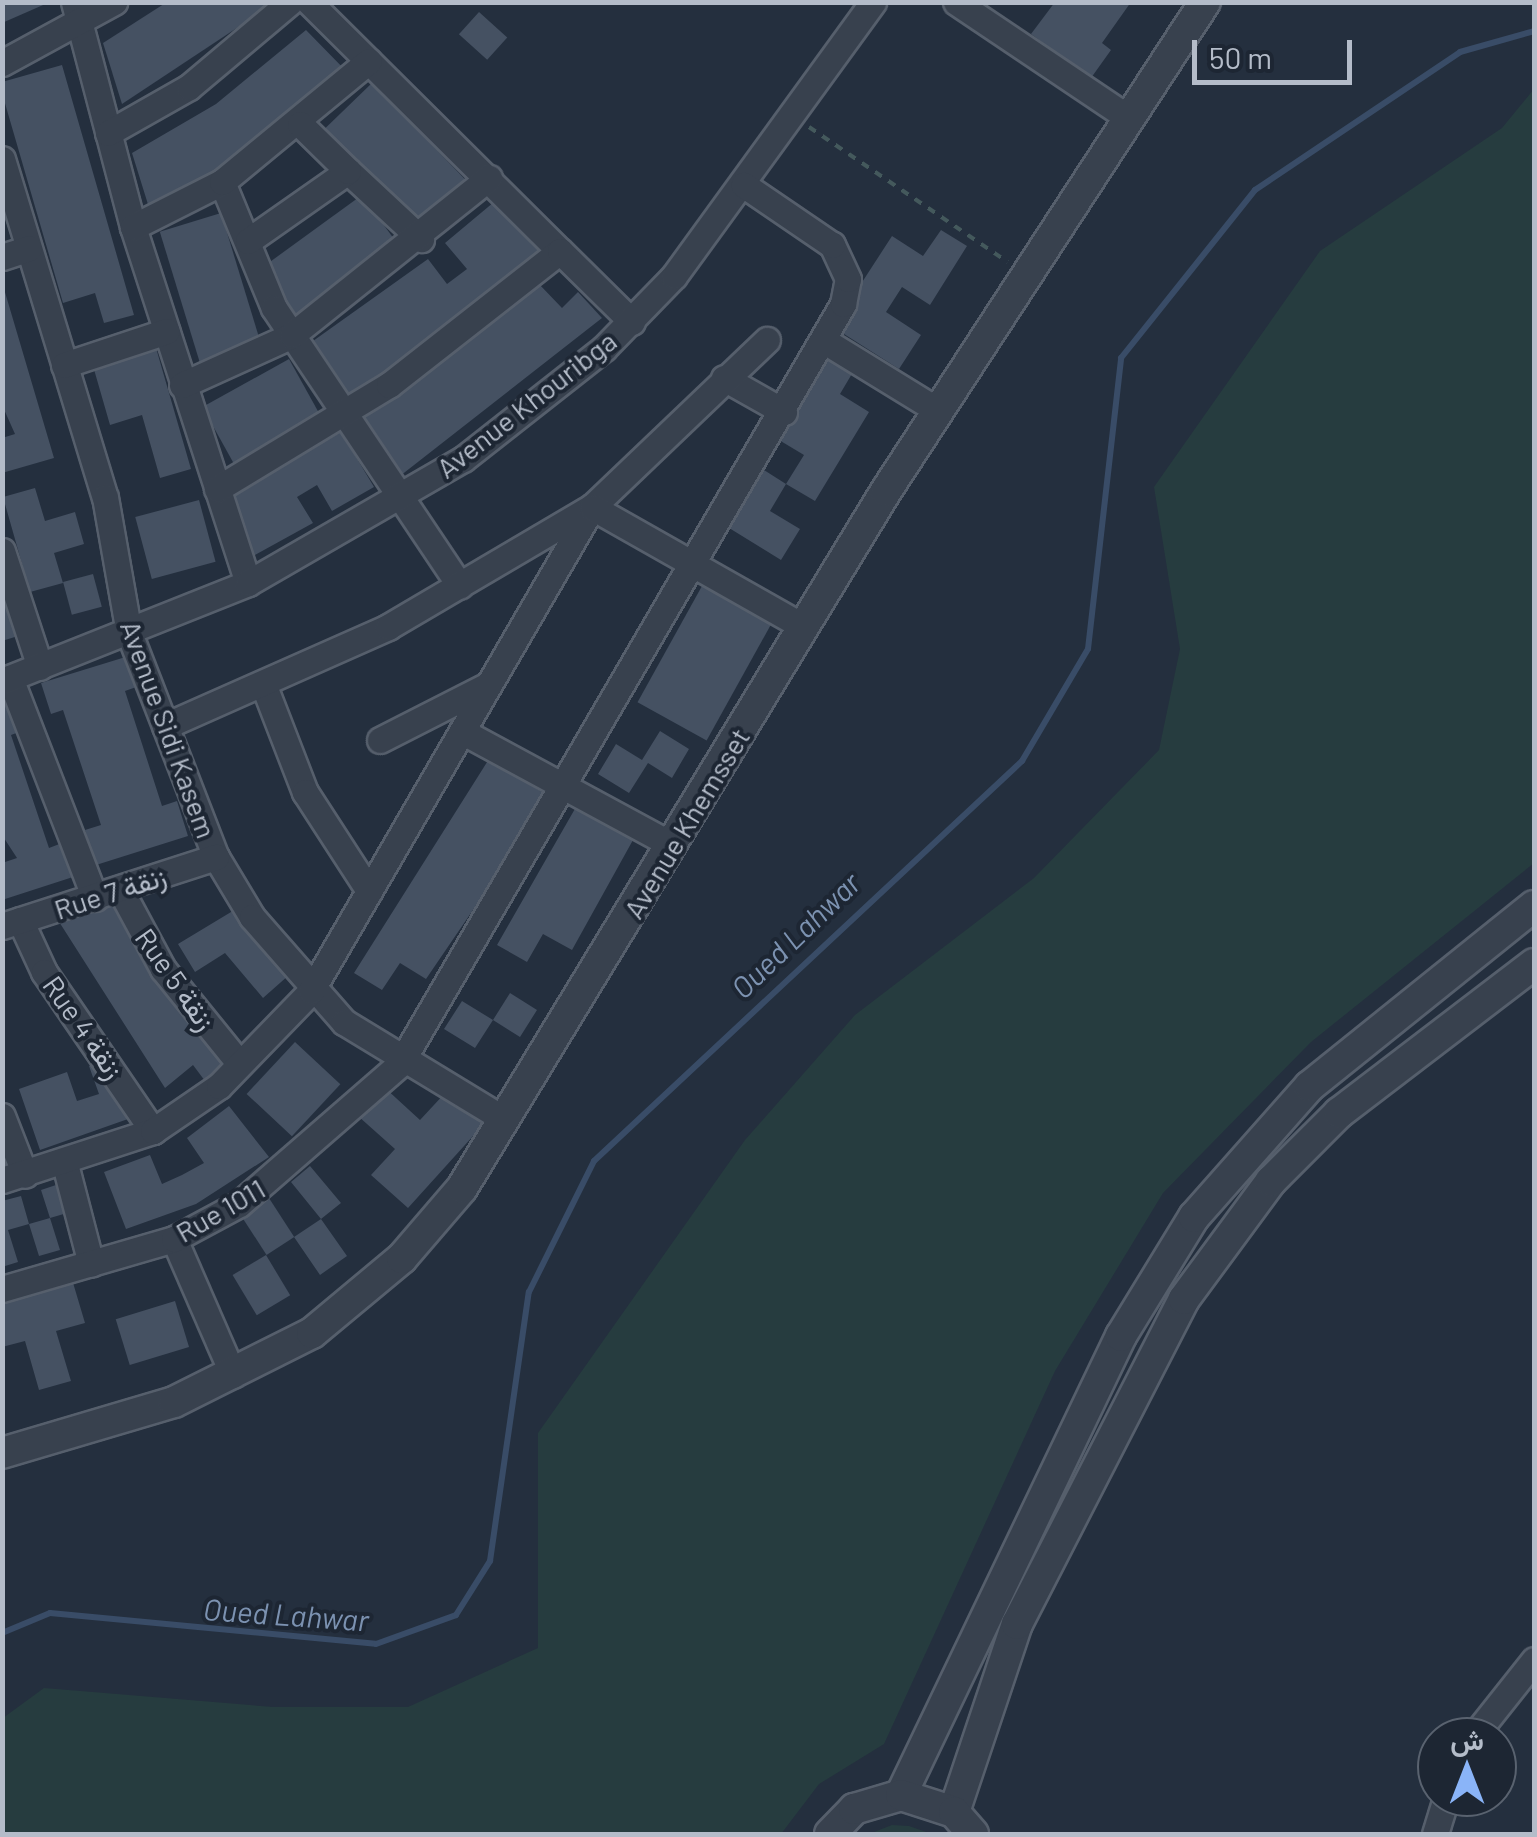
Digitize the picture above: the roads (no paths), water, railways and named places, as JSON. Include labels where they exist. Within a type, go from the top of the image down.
[{"type":"street","points":[[2,63],[78,14],[114,2]]},
{"type":"street","points":[[108,132],[189,87],[290,2]]},
{"type":"street","points":[[309,2],[632,322]]},
{"type":"street","name":"Avenue Khouribga","points":[[6,680],[248,583],[463,459],[632,322],[796,119],[873,2]]},
{"type":"street","points":[[956,2],[1130,119]]},
{"type":"street","name":"Avenue Khemsset","points":[[2,1453],[233,1375],[312,1333],[402,1258],[505,1120],[937,410],[1205,2]]},
{"type":"street","points":[[78,14],[133,227],[248,583]]},
{"type":"street","points":[[133,227],[222,182],[300,124],[369,61]]},
{"type":"street","points":[[300,124],[421,239]]},
{"type":"street","name":"Avenue Sidi Kasem","points":[[2,159],[104,497],[129,633],[216,857],[311,991],[400,1064],[505,1120]]},
{"type":"street","points":[[248,241],[348,171]]},
{"type":"street","points":[[182,385],[292,335],[421,239],[488,178]]},
{"type":"street","points":[[222,182],[292,335],[347,411],[460,586]]},
{"type":"street","name":"Rue 1011","points":[[2,1289],[174,1239],[265,1186],[400,1064],[564,792],[784,412],[848,290],[842,259],[744,185]]},
{"type":"street","points":[[2,257],[29,248]]},
{"type":"street","points":[[217,488],[347,411],[560,251]]},
{"type":"street","points":[[64,365],[168,331]]},
{"type":"street","points":[[164,726],[264,686],[460,586],[592,507],[768,340]]},
{"type":"street","points":[[823,340],[937,410]]},
{"type":"street","points":[[724,378],[784,412]]},
{"type":"street","points":[[592,507],[692,568],[804,627]]},
{"type":"street","points":[[2,1116],[14,1177],[66,1164],[153,1131],[239,1062],[311,991],[465,733],[488,684],[592,507]]},
{"type":"street","points":[[2,552],[40,667]]},
{"type":"street","points":[[6,680],[95,898]]},
{"type":"street","points":[[380,740],[488,684]]},
{"type":"street","points":[[264,686],[306,792],[369,891]]},
{"type":"street","points":[[465,733],[564,792],[672,845]]},
{"type":"street","name":"Rue 7 زنقة","points":[[11,923],[122,891],[216,857]]},
{"type":"street","name":"Rue 5 زنقة","points":[[122,891],[163,969],[239,1062]]},
{"type":"street","points":[[901,1795],[1121,1336],[1194,1216],[1310,1086],[1534,906]]},
{"type":"street","name":"Rue 4 زنقة","points":[[11,923],[153,1131]]},
{"type":"street","points":[[830,1834],[854,1809],[901,1795],[963,1823],[1017,1624],[1148,1358],[1194,1284],[1271,1181],[1339,1113],[1534,964]]},
{"type":"street","points":[[66,1164],[91,1264]]},
{"type":"street","points":[[174,1239],[233,1375]]},
{"type":"street","points":[[1490,1717],[1534,1660]]},
{"type":"waterway","name":"Oued Lahwar","points":[[2,1633],[50,1613],[376,1644],[456,1615],[490,1561],[529,1292],[594,1161],[1022,761],[1088,649],[1121,358],[1255,190],[1460,52],[1534,31]]}]
